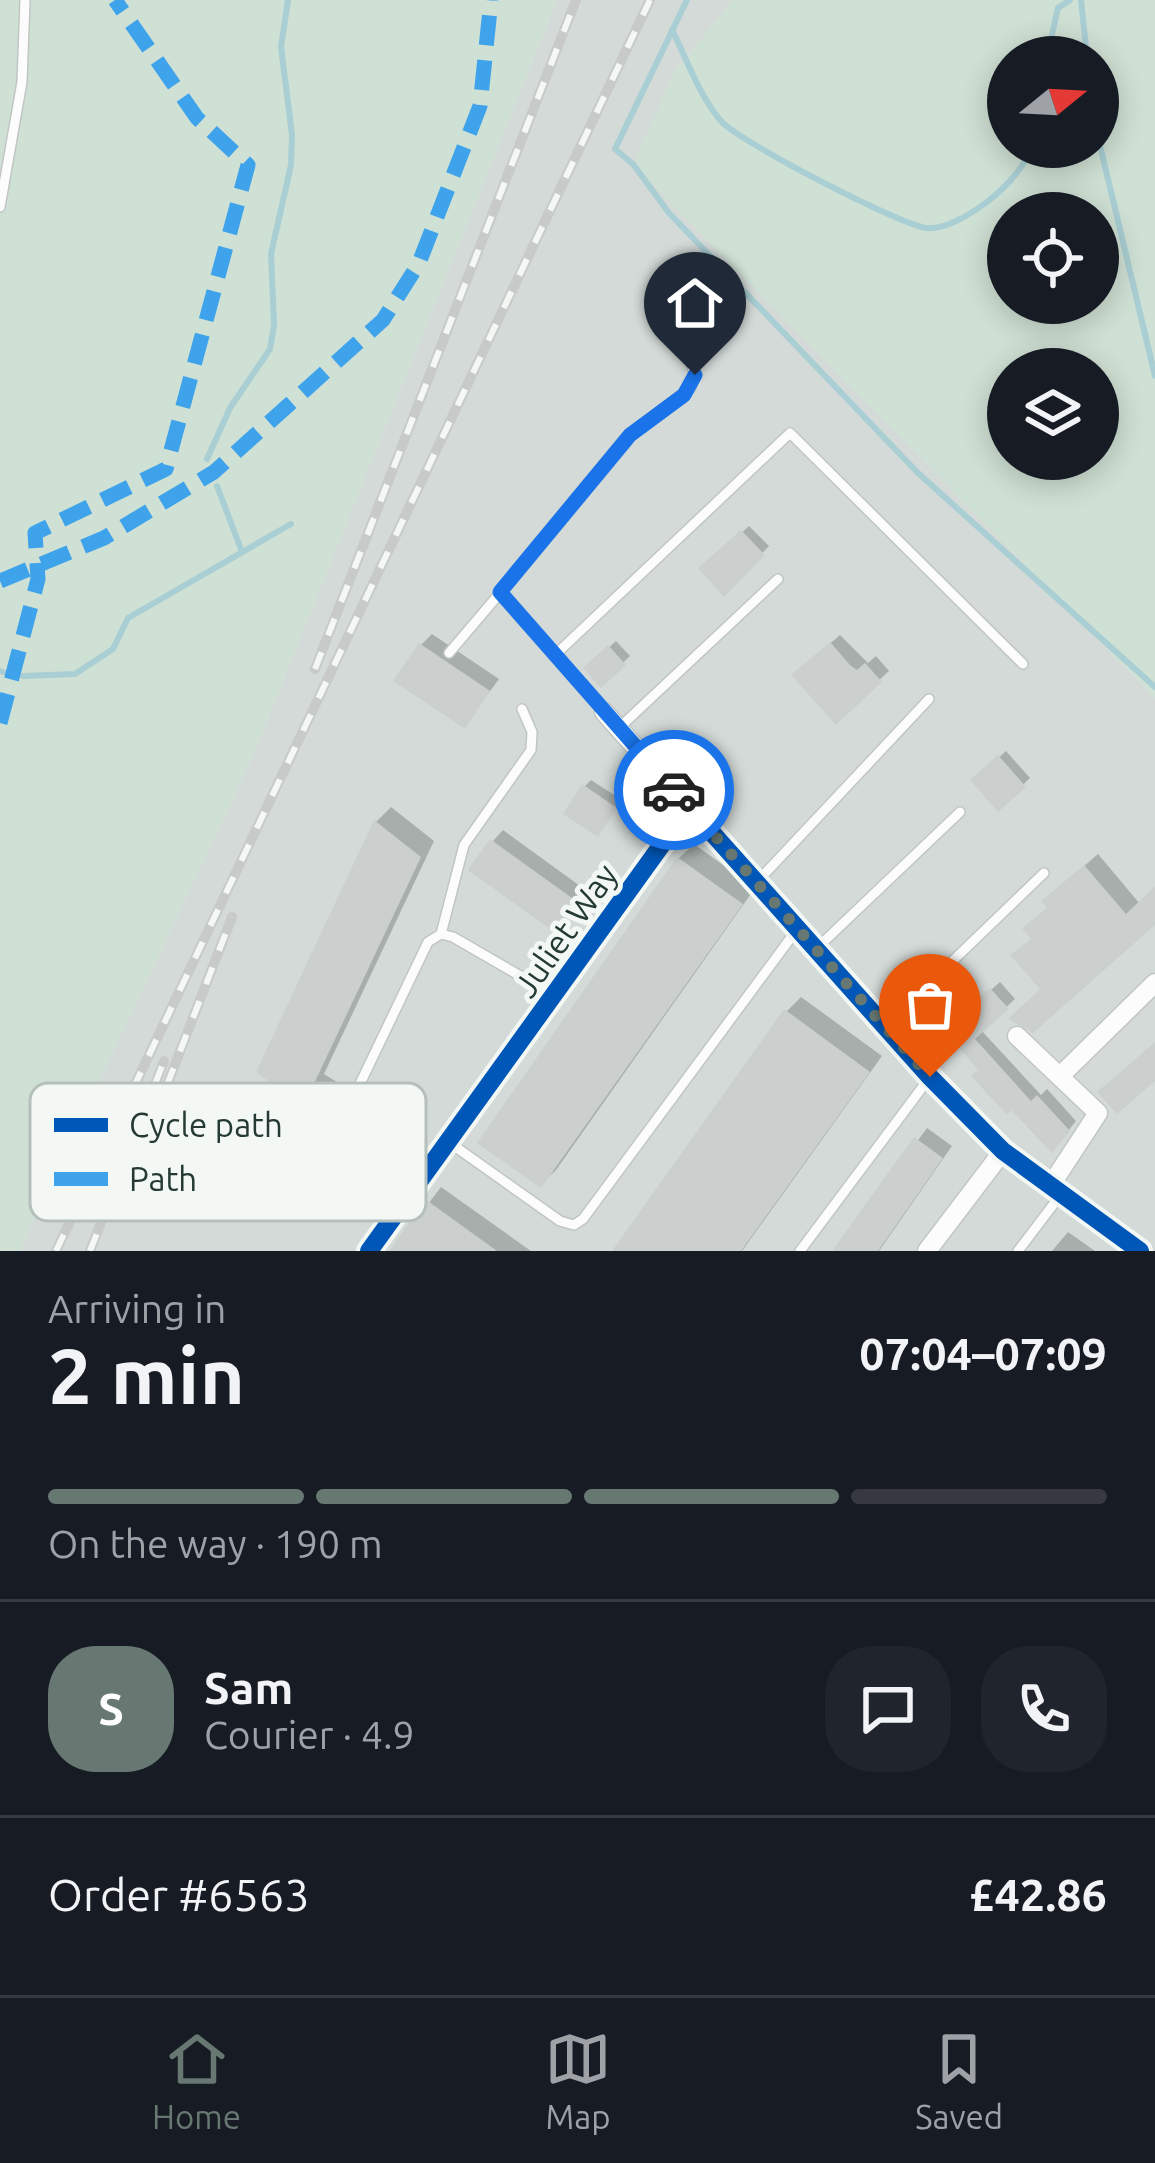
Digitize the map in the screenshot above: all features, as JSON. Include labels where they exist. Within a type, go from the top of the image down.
[{"type":"street","points":[[604,712],[930,1077],[1004,1151],[1140,1251]]},
{"type":"street","name":"Juliet Way","points":[[426,1175],[689,807]]},
{"type":"street","points":[[1060,1076],[1155,982]]},
{"type":"street","points":[[1017,1036],[1098,1113],[1056,1189]]},
{"type":"street","points":[[927,1251],[1004,1151]]},
{"type":"street","name":"Juliet Way","points":[[369,1251],[391,1221]]},
{"type":"lane","points":[[0,207],[22,82],[25,0]]},
{"type":"lane","points":[[449,653],[630,435],[691,387],[695,375],[676,318]]},
{"type":"lane","points":[[555,656],[790,433],[1023,664]]},
{"type":"lane","points":[[619,728],[778,579]]},
{"type":"lane","points":[[500,592],[604,712]]},
{"type":"lane","points":[[757,882],[929,699]]},
{"type":"lane","points":[[360,1083],[428,942],[441,934],[464,845],[531,750],[532,732],[522,710]]},
{"type":"lane","points":[[816,949],[960,812]]},
{"type":"lane","points":[[885,1026],[1044,873]]},
{"type":"lane","points":[[450,1142],[560,1221],[574,1225],[584,1219],[798,928]]},
{"type":"lane","points":[[441,934],[477,948],[529,981],[560,988]]},
{"type":"lane","points":[[800,1251],[930,1077]]},
{"type":"lane","points":[[426,1165],[431,1168]]},
{"type":"lane","points":[[1018,1251],[1056,1189]]},
{"type":"shaded area","points":[[557,0],[733,0],[675,71],[634,164],[1155,698],[1155,1251],[19,1251],[33,1221],[426,1221],[426,1083],[98,1083],[252,758]]},
{"type":"green space","points":[[0,0],[557,0],[252,758],[98,1083],[30,1083],[33,1221],[19,1251],[0,1251]]},
{"type":"green space","points":[[733,0],[1155,0],[1155,698],[633,164],[675,71]]},
{"type":"building","points":[[741,530],[765,555],[724,597],[698,568]]},
{"type":"building","points":[[830,642],[850,665],[857,670],[865,663],[882,682],[836,725],[791,675]]},
{"type":"building","points":[[419,643],[490,691],[465,729],[393,681]]},
{"type":"building","points":[[608,645],[626,665],[601,688],[583,668]]},
{"type":"building","points":[[998,755],[1026,787],[998,812],[970,780]]},
{"type":"building","points":[[582,784],[617,808],[598,837],[563,814]]},
{"type":"building","points":[[374,820],[421,857],[314,1083],[271,1083],[256,1072]]},
{"type":"building","points":[[490,839],[579,903],[557,934],[468,870]]},
{"type":"building","points":[[677,857],[743,904],[541,1188],[477,1143]]},
{"type":"building","points":[[1084,865],[1126,914],[1155,886],[1155,925],[1033,1033],[1008,1019],[1040,989],[1010,955],[1031,939],[1022,928],[1047,908],[1041,901]]},
{"type":"building","points":[[990,988],[1009,1009],[975,1039],[1031,1101],[1037,1095],[1070,1131],[1052,1153],[971,1076],[978,1070],[943,1029]]},
{"type":"building","points":[[784,1009],[870,1072],[741,1251],[612,1251]]},
{"type":"building","points":[[1155,1042],[1155,1081],[1117,1114],[1097,1092]]},
{"type":"building","points":[[914,1137],[943,1158],[878,1251],[832,1251]]},
{"type":"building","points":[[426,1200],[497,1251],[389,1251],[410,1221],[426,1221]]},
{"type":"waterway","points":[[207,459],[230,408],[270,349],[274,325],[271,254],[291,165],[281,47],[288,0]]},
{"type":"waterway","points":[[687,0],[615,149],[633,164],[669,213],[918,473],[1155,687]]},
{"type":"waterway","points":[[1052,36],[1058,8],[1070,0]]},
{"type":"waterway","points":[[1081,0],[1085,36]]},
{"type":"waterway","points":[[672,30],[721,121],[786,163],[910,223],[926,228],[955,222],[988,201],[1020,168]]},
{"type":"waterway","points":[[1105,168],[1155,376]]},
{"type":"waterway","points":[[217,486],[242,552]]},
{"type":"waterway","points":[[23,676],[75,674],[113,649],[128,618],[291,524]]},
{"type":"railway","points":[[315,669],[576,0]]},
{"type":"railway","points":[[136,1083],[650,0]]},
{"type":"railway","points":[[168,1083],[232,917]]},
{"type":"railway","points":[[155,1083],[164,1061]]},
{"type":"railway","points":[[56,1251],[70,1221]]},
{"type":"railway","points":[[90,1251],[102,1221]]},
{"type":"marked path","points":[[0,723],[38,579],[35,533],[166,469],[248,165],[197,118],[115,0]]},
{"type":"marked path","points":[[0,581],[104,538],[214,472],[383,320],[419,263],[480,106],[491,0]]},
{"type":"cycle path","points":[[426,1172],[689,807],[930,1077],[1003,1151],[1140,1251]]},
{"type":"cycle path","points":[[369,1251],[391,1221]]},
{"type":"way so far","points":[[674,790],[930,1077]]},
{"type":"route","points":[[674,790],[500,592],[630,435],[684,395],[695,375]]}]
